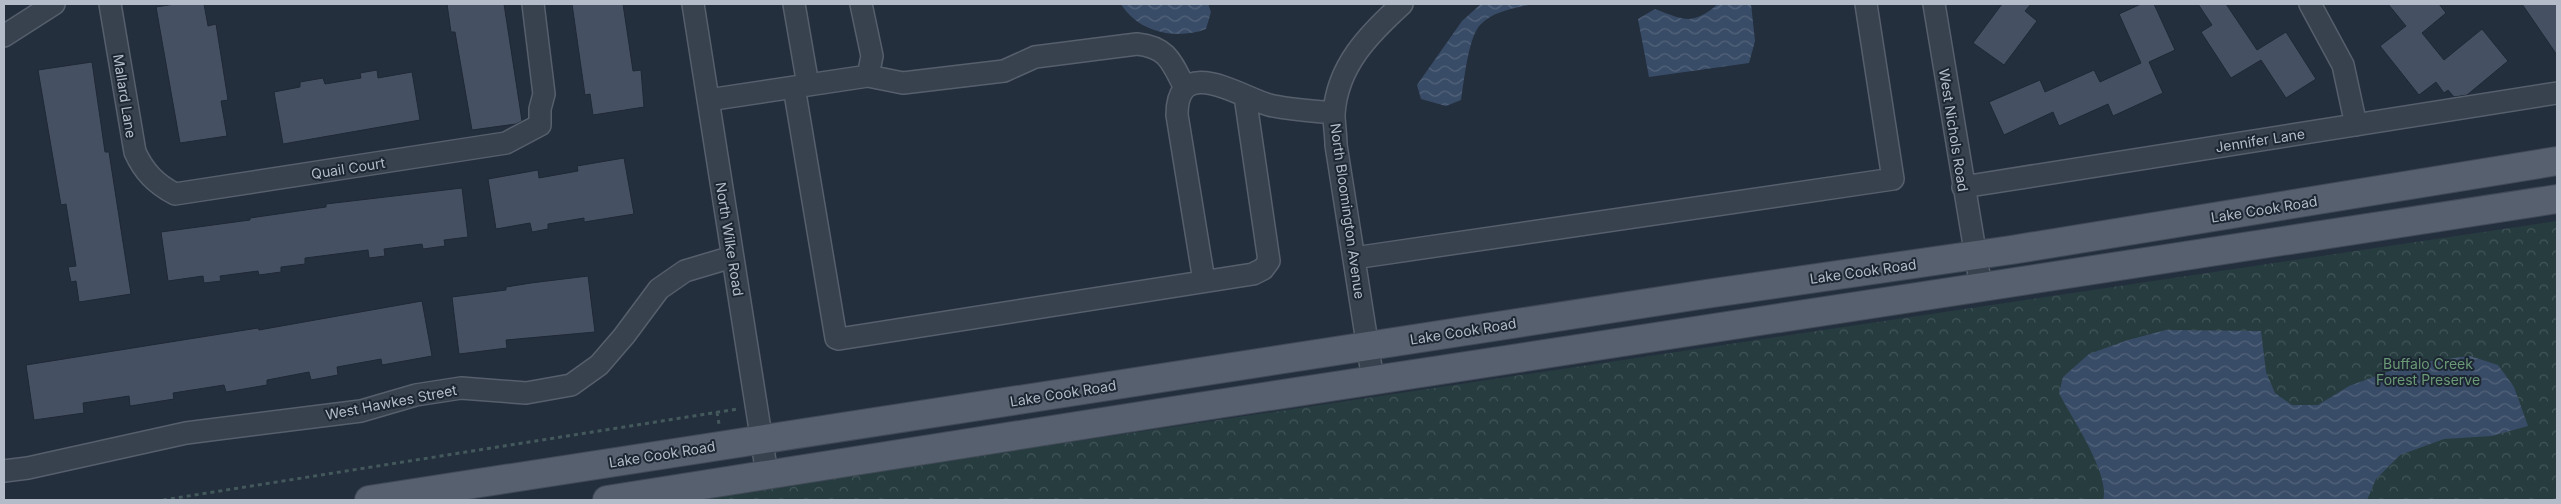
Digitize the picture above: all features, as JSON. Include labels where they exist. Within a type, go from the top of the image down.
[{"type":"main road","name":"Lake Cook Road","points":[[369,500],[762,438],[1974,255],[2557,161]]},
{"type":"main road","points":[[607,500],[1373,380],[2557,199]]},
{"type":"street","points":[[4,36],[54,4]]},
{"type":"street","name":"Mallard Lane","points":[[110,4],[135,152],[143,170],[154,181]]},
{"type":"street","name":"Quail Court","points":[[154,181],[175,194],[506,143],[521,137],[540,125],[540,110],[544,94],[533,4]]},
{"type":"street","name":"North Wilke Road","points":[[693,4],[762,438],[766,474]]},
{"type":"street","points":[[794,4],[801,86],[836,338],[1253,274],[1263,269],[1268,261],[1244,96]]},
{"type":"street","points":[[862,4],[872,56],[868,76]]},
{"type":"street","name":"North Bloomington Avenue","points":[[1373,380],[1336,146],[1334,113],[1344,76],[1356,52],[1370,33],[1402,4]]},
{"type":"street","points":[[1354,258],[1893,179],[1866,4]]},
{"type":"street","name":"West Nichols Road","points":[[1934,4],[1974,255],[1981,287]]},
{"type":"street","points":[[2310,4],[2343,65],[2356,125]]},
{"type":"street","points":[[708,100],[868,76],[903,83],[1004,71],[1035,57],[1137,44],[1151,45],[1167,54],[1186,88]]},
{"type":"street","points":[[1204,281],[1178,116],[1178,98],[1186,88],[1206,82],[1225,86],[1244,96],[1271,105],[1334,113]]},
{"type":"street","name":"Jennifer Lane","points":[[1963,187],[2557,93]]},
{"type":"street","name":"West Hawkes Street","points":[[4,471],[28,468],[186,433],[361,411],[416,396],[461,388],[526,393],[571,384],[599,365],[624,336],[659,289],[685,270],[732,257]]},
{"type":"path","points":[[163,500],[756,406]]},
{"type":"green space","name":"Buffalo Creek Forest Preserve","points":[[2557,221],[2557,500],[681,500]]},
{"type":"water","points":[[1121,4],[1208,4],[1211,12],[1206,29],[1183,34],[1171,34],[1148,28],[1138,22]]},
{"type":"water","points":[[1481,4],[1533,4],[1498,13],[1480,25],[1472,40],[1461,100],[1446,106],[1421,99],[1417,85],[1462,21]]},
{"type":"water","points":[[1718,4],[1751,4],[1755,41],[1749,63],[1649,77],[1638,19],[1655,9],[1681,18],[1694,18],[1701,16]]},
{"type":"water","points":[[2166,330],[2261,331],[2266,372],[2275,393],[2292,405],[2318,405],[2349,386],[2409,364],[2470,356],[2498,365],[2514,387],[2528,426],[2492,436],[2444,439],[2400,455],[2376,479],[2367,500],[2103,500],[2104,489],[2096,461],[2059,393],[2063,377],[2089,354],[2128,340]]},
{"type":"building","points":[[175,4],[204,4],[208,26],[216,24],[228,100],[221,101],[227,136],[180,143],[156,7]]},
{"type":"building","points":[[447,4],[504,4],[522,121],[516,124],[472,130],[455,32],[451,32]]},
{"type":"building","points":[[572,4],[623,4],[633,71],[641,70],[644,107],[593,115],[590,94],[585,95]]},
{"type":"building","points":[[2002,4],[2031,4],[2025,11],[2037,21],[2004,65],[1973,43]]},
{"type":"building","points":[[2141,4],[2154,4],[2175,50],[2149,62],[2163,93],[2113,116],[2108,104],[2059,126],[2053,112],[2004,135],[1989,102],[2040,80],[2045,92],[2094,70],[2100,82],[2141,63],[2119,14]]},
{"type":"building","points":[[2198,4],[2226,4],[2257,50],[2286,32],[2316,79],[2286,98],[2261,60],[2231,78],[2201,32],[2212,25]]},
{"type":"building","points":[[2388,4],[2439,4],[2446,13],[2422,33],[2444,60],[2482,29],[2508,61],[2467,95],[2454,97],[2448,90],[2444,93],[2436,82],[2419,95],[2380,46],[2406,26]]},
{"type":"building","points":[[2522,4],[2557,4],[2557,55]]},
{"type":"building","points":[[92,62],[105,152],[109,152],[131,294],[79,302],[76,281],[71,282],[68,267],[76,266],[66,204],[61,205],[38,70]]},
{"type":"building","points":[[377,70],[378,78],[412,72],[420,120],[283,144],[274,92],[300,87],[300,82],[323,78],[325,84],[361,78],[360,73]]},
{"type":"building","points":[[624,158],[634,214],[584,222],[584,218],[548,224],[548,229],[532,232],[530,223],[496,229],[488,179],[538,170],[539,178],[578,171],[577,166]]},
{"type":"building","points":[[462,188],[468,237],[444,240],[445,246],[423,249],[422,244],[384,249],[385,256],[369,258],[368,250],[305,258],[305,264],[281,267],[281,272],[259,275],[258,271],[220,276],[221,281],[204,283],[203,276],[168,281],[161,232],[250,220],[250,218],[326,207],[326,204]]},
{"type":"building","points":[[588,276],[595,332],[506,340],[507,348],[459,354],[452,297],[506,290],[506,287],[531,283]]},
{"type":"building","points":[[422,301],[432,356],[382,365],[381,359],[337,367],[338,375],[311,380],[309,372],[267,380],[267,385],[226,392],[224,385],[173,393],[174,399],[130,406],[129,396],[83,403],[84,413],[34,420],[26,365],[258,328],[259,330]]}]
